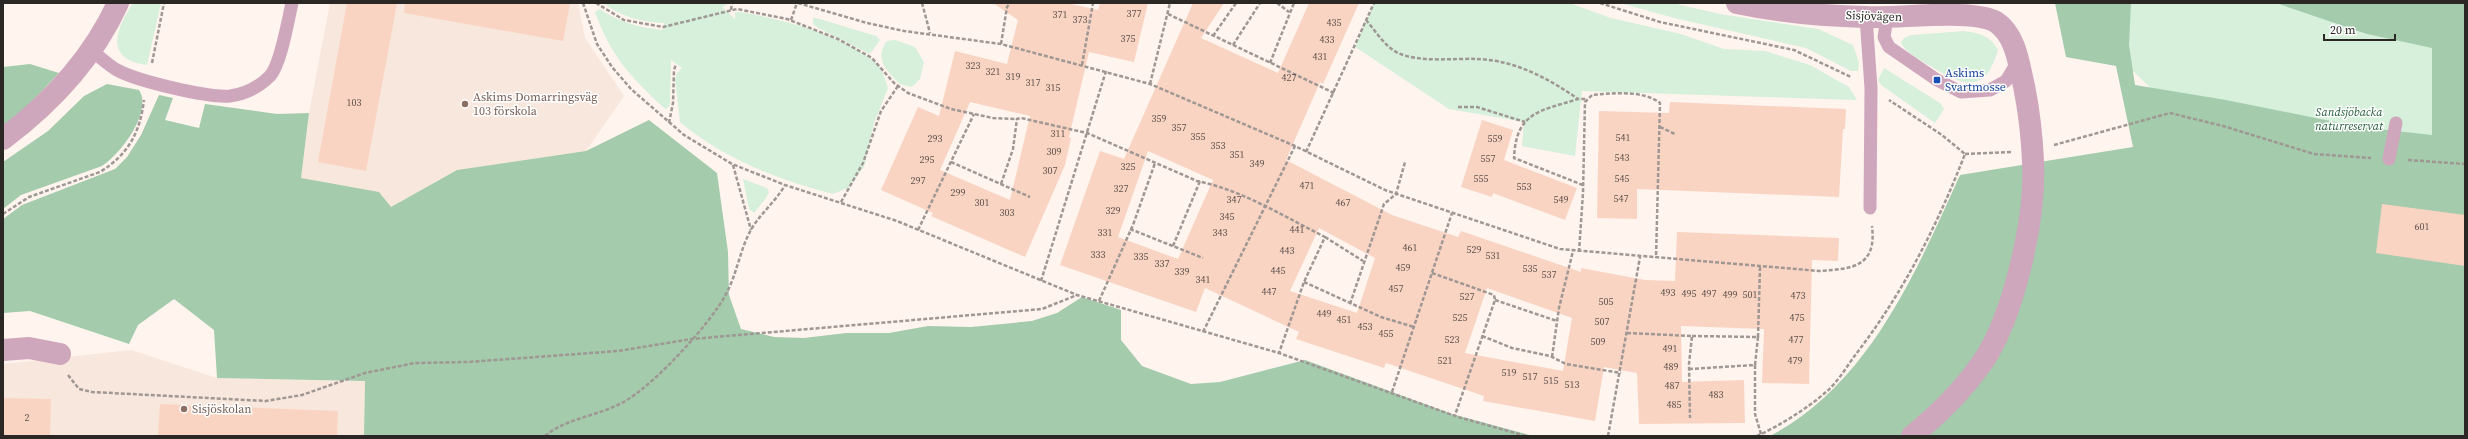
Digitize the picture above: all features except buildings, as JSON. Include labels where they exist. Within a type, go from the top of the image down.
[{"type":"street","points":[[3,138],[51,99],[91,50],[118,3]]},
{"type":"street","name":"Sisjövägen","points":[[1737,3],[1768,9],[1866,17],[1982,16],[1995,21],[2007,32],[2018,62]]},
{"type":"street","points":[[1912,436],[1957,393],[1983,362],[2003,322],[2017,276],[2030,211],[2034,163],[2029,113],[2018,62]]},
{"type":"street","points":[[3,350],[29,348],[60,354]]},
{"type":"lane","points":[[91,50],[117,70],[147,80],[186,90],[229,96],[248,92],[261,85],[272,74],[281,49],[292,3]]},
{"type":"lane","points":[[1866,17],[1871,88],[1870,208]]},
{"type":"lane","points":[[1887,18],[1884,37],[1889,47],[1937,80],[1961,92],[1990,90],[2006,81],[2018,62]]},
{"type":"lane","points":[[2389,159],[2396,123]]},
{"type":"path","points":[[3,214],[29,197],[100,172],[118,159],[133,140],[141,124],[147,80],[164,3]]},
{"type":"path","points":[[583,3],[597,44],[612,68],[631,89],[669,123],[703,148],[732,164],[785,185],[841,202],[918,230],[1077,295],[1279,353],[1499,430],[1526,436]]},
{"type":"path","points":[[596,3],[624,20],[663,27],[731,10],[752,11],[791,20],[838,39],[872,58],[898,86],[952,109],[974,114],[1017,119],[1087,133],[1266,207],[1325,237],[1363,261]]},
{"type":"path","points":[[731,10],[732,3]]},
{"type":"path","points":[[791,20],[798,3],[867,23],[904,31],[930,33],[1001,44],[1150,84],[1295,146],[1396,194],[1560,249],[1580,252],[1819,271],[1855,267],[1864,261],[1874,241],[1870,208]]},
{"type":"path","points":[[922,3],[930,33]]},
{"type":"path","points":[[1001,44],[1007,7],[1010,3]]},
{"type":"path","points":[[1082,65],[1093,3]]},
{"type":"path","points":[[1150,84],[1170,3]]},
{"type":"path","points":[[1213,36],[1236,3]]},
{"type":"path","points":[[1233,46],[1260,3]]},
{"type":"path","points":[[1277,3],[1289,12]]},
{"type":"path","points":[[1270,63],[1279,44],[1289,12],[1294,3]]},
{"type":"path","points":[[1306,152],[1374,3]]},
{"type":"path","points":[[1600,3],[1660,22],[1794,50],[1871,88],[1942,135],[1965,154],[2017,151]]},
{"type":"path","points":[[1168,14],[1334,93]]},
{"type":"path","points":[[1366,20],[1397,52],[1423,57],[1484,59],[1502,62],[1544,78],[1578,99]]},
{"type":"path","points":[[669,123],[673,103],[674,70],[676,64]]},
{"type":"path","points":[[1041,281],[1106,71]]},
{"type":"path","points":[[841,202],[863,163],[881,111],[898,86]]},
{"type":"path","points":[[1584,185],[1514,158],[1525,122],[1529,116],[1578,99],[1586,99],[1601,94],[1655,99],[1660,103],[1656,258]]},
{"type":"path","points":[[1580,252],[1584,185],[1586,99]]},
{"type":"path","points":[[1458,107],[1477,107],[1525,122]]},
{"type":"path","points":[[2050,146],[2170,113],[2223,126],[2314,154],[2465,164]]},
{"type":"path","points":[[918,230],[974,114]]},
{"type":"path","points":[[1001,184],[1013,149],[1017,119]]},
{"type":"path","points":[[1660,127],[1675,134]]},
{"type":"path","points":[[1203,332],[1295,146]]},
{"type":"path","points":[[1757,436],[1826,392],[1883,318],[1922,252],[1965,154]]},
{"type":"path","points":[[951,162],[1030,196]]},
{"type":"path","points":[[1099,301],[1130,229],[1155,162]]},
{"type":"path","points":[[1350,304],[1363,261],[1384,204],[1396,194],[1405,162]]},
{"type":"path","points":[[732,164],[751,230]]},
{"type":"path","points":[[1173,246],[1200,181]]},
{"type":"path","points":[[545,436],[556,427],[630,399],[660,373],[692,339],[725,296],[751,230],[766,208],[777,199],[785,185]]},
{"type":"path","points":[[1392,392],[1452,213]]},
{"type":"path","points":[[1130,229],[1204,258]]},
{"type":"path","points":[[1279,353],[1304,282],[1325,237]]},
{"type":"path","points":[[1552,357],[1557,321],[1573,251]]},
{"type":"path","points":[[1608,436],[1640,257]]},
{"type":"path","points":[[1760,267],[1758,337],[1755,365],[1755,414],[1761,434]]},
{"type":"path","points":[[1432,273],[1494,295],[1495,300],[1455,415]]},
{"type":"path","points":[[1304,282],[1350,304],[1382,317],[1414,327]]},
{"type":"path","points":[[60,354],[68,376],[79,388],[92,392],[266,401],[302,395],[364,373],[415,362],[468,362],[618,351],[692,339],[1042,309],[1077,295]]},
{"type":"path","points":[[1495,300],[1557,321]]},
{"type":"path","points":[[1627,333],[1758,337]]},
{"type":"path","points":[[1482,336],[1512,348],[1552,357],[1566,364],[1620,373]]},
{"type":"path","points":[[1690,418],[1689,369],[1692,336]]},
{"type":"path","points":[[1689,369],[1755,365]]},
{"type":"shaded area","name":"Askims Domarringsväg 103 förskola","points":[[330,3],[578,3],[585,38],[624,96],[586,151],[457,170],[391,207],[301,178],[309,113]]},
{"type":"shaded area","name":"Sisjöskolan","points":[[131,350],[217,378],[365,381],[364,436],[3,436],[3,364]]},
{"type":"green space","points":[[133,3],[161,3],[147,65],[133,62],[124,56],[119,50],[117,42],[118,32]]},
{"type":"green space","points":[[603,3],[730,3],[722,7],[735,19],[735,12],[740,12],[793,24],[830,36],[862,53],[878,65],[884,75],[888,88],[874,123],[864,167],[848,188],[833,194],[772,175],[752,167],[715,147],[680,122],[675,80],[677,73],[682,68],[671,60],[670,102],[669,107],[665,109],[632,76],[615,54],[601,28],[595,12],[600,9],[622,21],[655,29],[663,30],[664,23],[632,18],[617,12]]},
{"type":"green space","points":[[1374,3],[1569,3],[1611,18],[1681,34],[1724,49],[1765,51],[1810,65],[1849,87],[1857,100],[1582,91],[1575,156],[1522,146],[1524,122],[1449,109],[1355,47]]},
{"type":"green space","points":[[1620,3],[1672,3],[1720,14],[1818,29],[1853,45],[1859,63],[1858,71],[1851,71],[1806,48],[1674,18]]},
{"type":"green space","points":[[2055,3],[2131,3],[2129,45],[2135,85],[2226,100],[2360,127],[2432,135],[2432,48],[2367,34],[2276,3],[2465,3],[2465,436],[1770,436],[1805,414],[1835,387],[1862,356],[1886,322],[1907,286],[1926,249],[1960,175],[2133,147],[2116,66],[2066,57]]},
{"type":"green space","name":"Sandsjöbacka naturreservat","points":[[2062,3],[2465,3],[2465,390]]},
{"type":"green space","points":[[813,17],[876,36],[880,40],[870,54],[818,28],[813,24]]},
{"type":"green space","points":[[1964,31],[1988,38],[1998,50],[1993,64],[1987,74],[1980,80],[1972,82],[1964,82],[1944,74],[1911,54],[1901,43],[1904,38],[1912,35]]},
{"type":"green space","points":[[895,40],[915,47],[924,62],[920,79],[912,87],[900,84],[883,64],[883,47],[887,41]]},
{"type":"green space","points":[[30,64],[59,73],[20,114],[3,126],[3,67]]},
{"type":"green space","points":[[1884,68],[1940,103],[1944,109],[1935,123],[1881,85],[1878,80]]},
{"type":"green space","points":[[107,84],[139,90],[142,99],[142,109],[138,120],[133,131],[118,152],[102,166],[21,195],[3,209],[3,162],[48,131],[84,96]]},
{"type":"green space","points":[[159,95],[173,98],[165,120],[199,128],[205,104],[277,114],[309,113],[301,178],[379,192],[391,207],[457,170],[586,151],[649,120],[717,173],[728,252],[729,295],[741,329],[774,337],[804,338],[846,333],[889,333],[928,326],[971,327],[1032,321],[1057,313],[1082,297],[1121,310],[1121,340],[1142,366],[1191,384],[1220,382],[1305,360],[1452,414],[1533,436],[364,436],[365,381],[217,378],[214,330],[174,299],[138,325],[129,344],[30,311],[3,313],[3,219],[22,205],[115,169],[127,157],[141,135]]},
{"type":"green space","points":[[743,179],[767,188],[769,192],[754,213],[749,209]]},
{"type":"place","name":"Askims Svartmosse","points":[[1937,80]]},
{"type":"place","name":"Askims Domarringsväg 103 förskola","points":[[465,104]]},
{"type":"place","name":"Sisjöskolan","points":[[184,409]]}]
